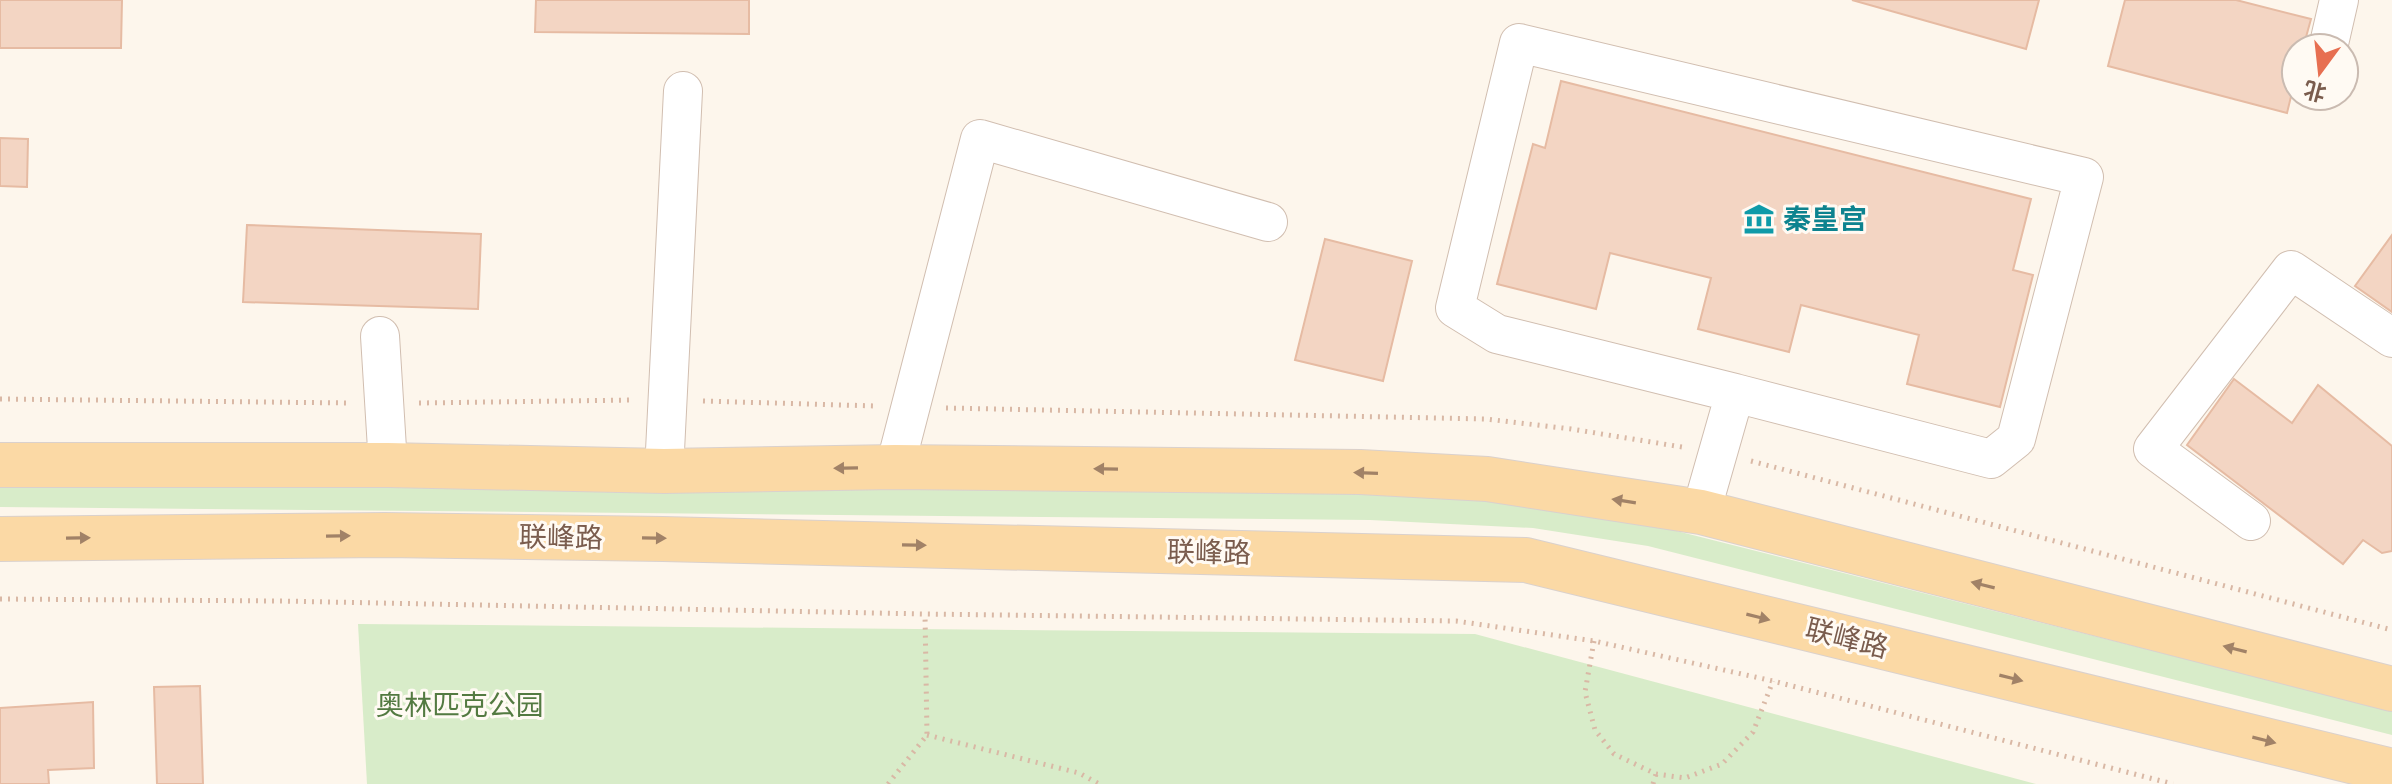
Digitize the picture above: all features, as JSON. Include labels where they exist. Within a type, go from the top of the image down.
[{"type":"main road","points":[[0,465],[388,465],[664,471],[895,467],[1360,472],[1487,479],[1701,512],[2392,689]]},
{"type":"main road","name":"联峰路","points":[[0,539],[385,535],[1526,560],[2392,771]]},
{"type":"lane","points":[[2332,32],[2339,0]]},
{"type":"lane","points":[[1519,43],[2084,177],[2016,439],[1991,459],[1735,393],[1497,334],[1455,308],[1519,43]]},
{"type":"lane","points":[[664,471],[683,91]]},
{"type":"lane","points":[[895,467],[980,139],[1268,222]]},
{"type":"lane","points":[[2251,521],[2153,449],[2291,270],[2392,338]]},
{"type":"lane","points":[[380,336],[388,465]]},
{"type":"lane","points":[[1701,512],[1735,393]]},
{"type":"path","points":[[0,599],[1456,621],[1594,641],[1773,681],[2173,784]]},
{"type":"path","points":[[888,784],[927,735],[925,614]]},
{"type":"path","points":[[1594,641],[1585,692],[1595,730],[1614,754],[1656,774],[1685,778],[1722,764],[1753,732],[1773,681]]},
{"type":"path","points":[[927,735],[1079,773],[1099,784]]},
{"type":"path","points":[[1653,784],[1656,774]]},
{"type":"green space","points":[[0,481],[1372,492],[1527,502],[1641,522],[2392,711],[2392,735],[1648,546],[1533,528],[1370,520],[0,507]]},
{"type":"green space","name":"奥林匹克公园","points":[[358,624],[1475,634],[2036,784],[367,784]]},
{"type":"building","points":[[0,0],[122,0],[121,48],[0,48]]},
{"type":"building","points":[[536,0],[749,0],[749,34],[535,32]]},
{"type":"building","points":[[1852,0],[2039,0],[2026,49]]},
{"type":"building","points":[[2125,0],[2236,0],[2311,19],[2307,32],[2280,32],[2280,111],[2108,66]]},
{"type":"building","points":[[1561,81],[2031,199],[2013,270],[2033,275],[2000,407],[1907,384],[1919,335],[1801,305],[1789,352],[1698,329],[1711,278],[1610,253],[1596,309],[1497,284],[1533,144],[1545,148]]},
{"type":"building","points":[[0,138],[28,139],[27,187],[0,186]]},
{"type":"building","points":[[247,225],[481,234],[478,309],[243,302]]},
{"type":"building","points":[[2392,235],[2392,312],[2355,286]]},
{"type":"building","points":[[1325,239],[1412,261],[1383,381],[1295,360]]},
{"type":"building","points":[[2234,379],[2292,423],[2318,385],[2392,446],[2392,551],[2382,553],[2363,540],[2343,564],[2187,445]]},
{"type":"building","points":[[200,686],[203,784],[157,784],[154,687]]},
{"type":"building","points":[[93,702],[94,768],[48,770],[49,784],[0,784],[0,708]]},
{"type":"place","name":"秦皇宫","points":[[1759,219]]}]
